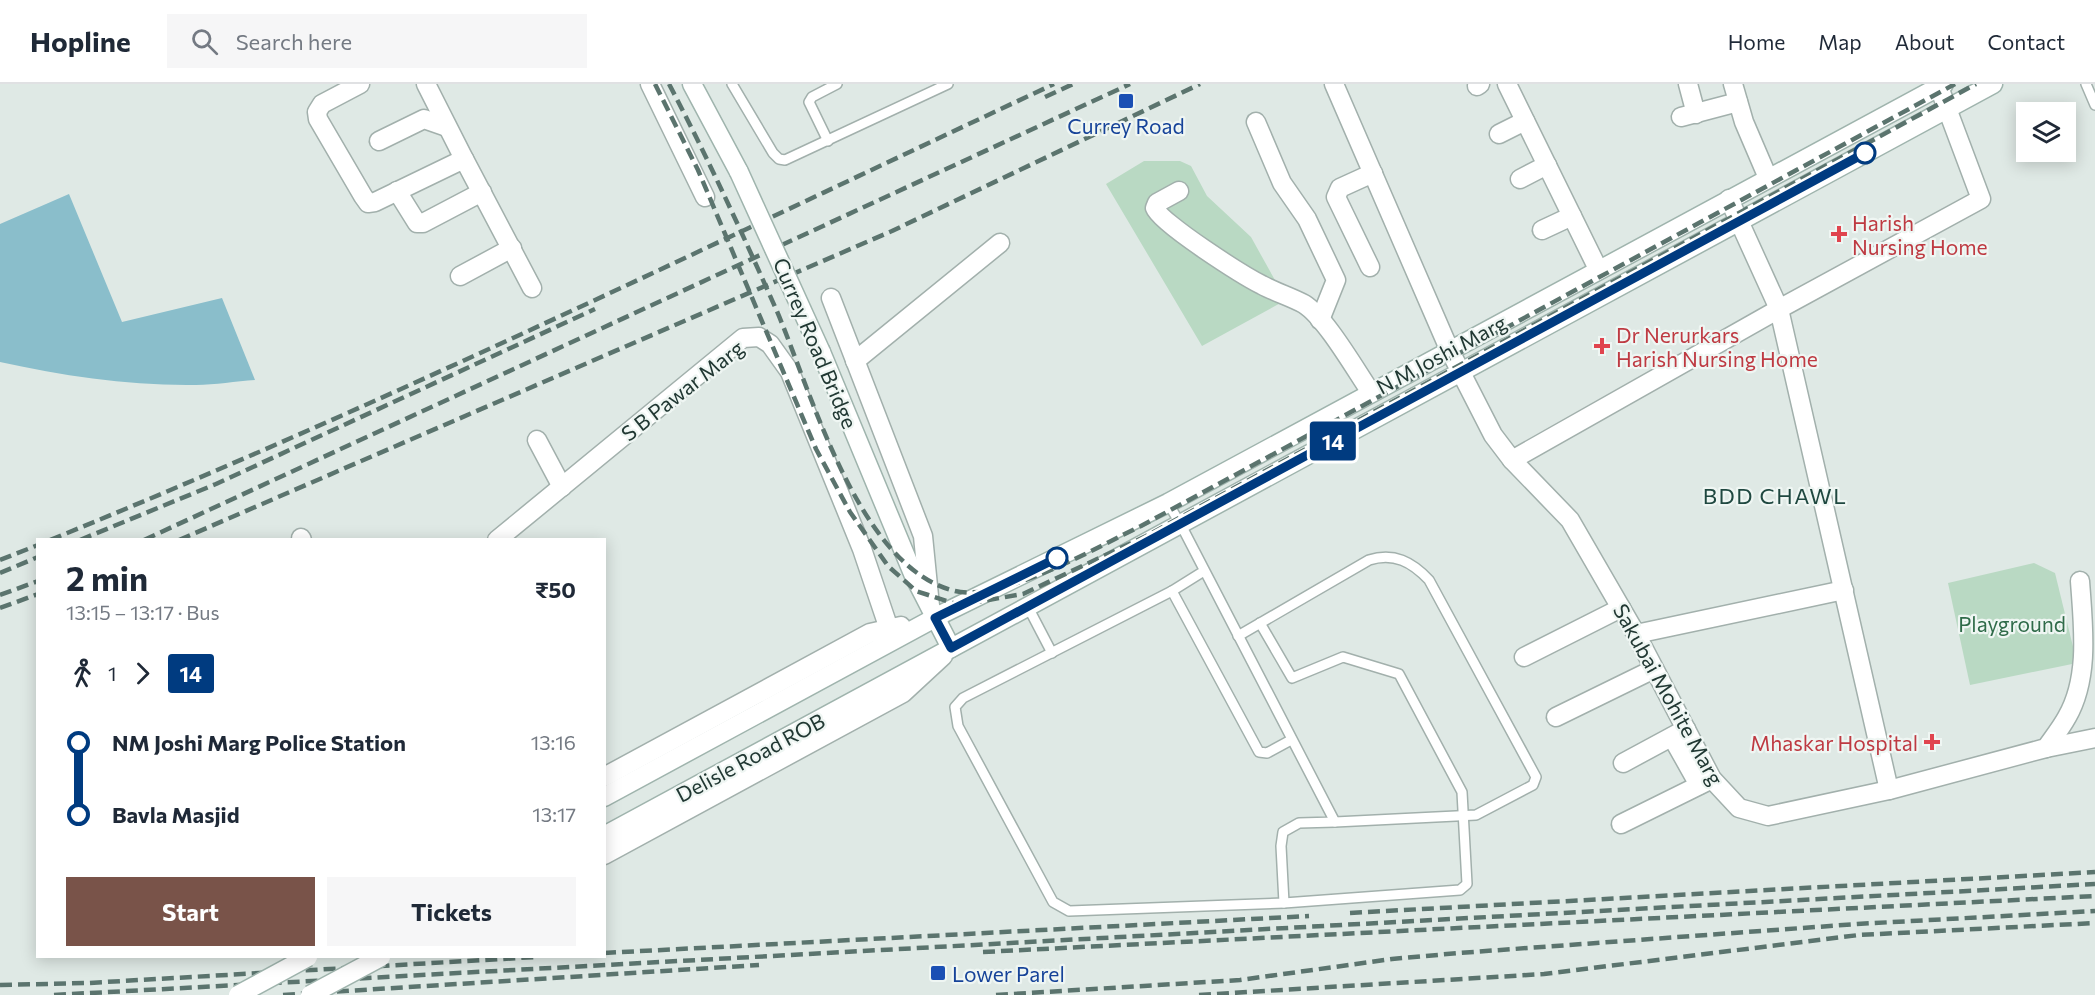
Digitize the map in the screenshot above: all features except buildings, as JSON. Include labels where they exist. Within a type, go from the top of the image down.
[{"type":"street","points":[[360,84],[322,105],[317,112],[318,119],[368,203],[464,159]]},
{"type":"street","points":[[426,84],[532,288]]},
{"type":"street","points":[[650,84],[705,197]]},
{"type":"street","name":"Currey Road Bridge","points":[[692,84],[739,172],[783,265],[914,576],[951,648]]},
{"type":"street","name":"Sakubai Mohite Marg","points":[[1334,84],[1449,349],[1493,435],[1512,460],[1570,520],[1636,634],[1654,669],[1679,733],[1705,782],[1738,808],[1768,816],[1889,790],[2046,748],[2095,738]]},
{"type":"street","points":[[1507,84],[1598,269]]},
{"type":"street","points":[[1688,84],[1688,116],[1738,102]]},
{"type":"street","points":[[1733,84],[1768,178]]},
{"type":"street","name":"N M Joshi Marg","points":[[951,648],[1993,84]]},
{"type":"street","points":[[1512,460],[1779,309],[1981,199],[1941,85]]},
{"type":"street","name":"N M Joshi Marg","points":[[933,613],[1168,503],[1371,391],[1941,85]]},
{"type":"street","points":[[379,141],[424,119],[447,127]]},
{"type":"street","points":[[1499,134],[1525,121]]},
{"type":"street","points":[[1256,122],[1282,183],[1307,219],[1336,280],[1320,320]]},
{"type":"street","points":[[1520,179],[1547,165]]},
{"type":"street","points":[[1370,267],[1336,196],[1340,188],[1373,173]]},
{"type":"street","points":[[397,191],[417,223],[423,223],[482,192]]},
{"type":"street","points":[[1179,191],[1157,203],[1155,208],[1168,225],[1209,250],[1229,268],[1304,304],[1320,320],[1371,391]]},
{"type":"street","points":[[1729,199],[1779,309],[1889,790]]},
{"type":"street","points":[[1542,230],[1572,216]]},
{"type":"street","points":[[855,361],[1000,243]]},
{"type":"street","points":[[460,276],[512,248]]},
{"type":"street","points":[[606,776],[870,633],[933,613],[922,536],[831,298]]},
{"type":"street","name":"S B Pawar Marg","points":[[499,538],[743,338],[759,337],[770,344],[790,372],[862,549],[889,628]]},
{"type":"street","points":[[537,441],[562,487]]},
{"type":"street","points":[[2046,748],[2068,716],[2088,680],[2084,640],[2089,615],[2080,581]]},
{"type":"street","points":[[1636,634],[1845,590]]},
{"type":"street","points":[[1524,657],[1621,608]]},
{"type":"street","name":"Delisle Road ROB","points":[[606,795],[879,648],[933,613]]},
{"type":"street","points":[[606,854],[903,693],[951,648]]},
{"type":"street","name":"Delisle Road ROB","points":[[606,835],[951,648]]},
{"type":"street","points":[[1556,717],[1654,669]]},
{"type":"street","points":[[1623,763],[1679,733]]},
{"type":"street","points":[[1621,824],[1705,782]]},
{"type":"street","points":[[238,995],[306,958]]},
{"type":"street","points":[[310,995],[379,958]]},
{"type":"lane","points":[[732,84],[779,159],[794,158],[948,84]]},
{"type":"lane","points":[[828,141],[809,102],[812,97],[837,84]]},
{"type":"lane","points":[[2086,84],[2095,105]]},
{"type":"lane","points":[[1168,503],[1335,822]]},
{"type":"lane","points":[[1238,636],[1369,560],[1378,557],[1400,558],[1419,569],[1429,580],[1536,777],[1533,785],[1482,813],[1464,816],[1299,823],[1283,832],[1281,846],[1284,903]]},
{"type":"lane","points":[[1204,572],[1172,591],[963,698],[955,707],[958,726],[1053,902],[1070,911],[1284,903],[1460,890],[1467,884],[1462,792],[1399,674],[1343,657],[1292,678],[1260,623]]},
{"type":"lane","points":[[1172,591],[1259,752],[1267,753],[1292,740]]},
{"type":"lane","points":[[1028,607],[1052,652]]},
{"type":"green space","points":[[1144,161],[1180,161],[1191,166],[1207,196],[1251,237],[1286,300],[1202,346],[1106,184]]},
{"type":"green space","name":"Playground","points":[[2034,563],[2055,573],[2077,663],[1970,685],[1948,583]]},
{"type":"water","points":[[69,194],[122,322],[222,298],[255,380],[203,385],[147,384],[73,376],[0,362],[0,224]]},
{"type":"railway","points":[[655,84],[698,170],[816,449],[850,512],[888,566],[916,591],[959,605],[1023,594],[1146,536],[1976,84]]},
{"type":"railway","points":[[669,84],[711,168],[776,309],[822,428],[842,472],[865,513],[891,549],[921,576],[955,591],[975,592],[1023,581],[1075,559],[1141,526],[1955,84]]},
{"type":"railway","points":[[55,538],[303,432],[555,319],[1054,84]]},
{"type":"railway","points":[[1045,97],[1073,84]]},
{"type":"railway","points":[[148,538],[1130,84]]},
{"type":"railway","points":[[184,538],[892,231],[1200,84]]},
{"type":"railway","points":[[85,538],[216,484],[595,309]]},
{"type":"railway","points":[[0,560],[36,546]]},
{"type":"railway","points":[[0,573],[36,558]]},
{"type":"railway","points":[[0,595],[36,582]]},
{"type":"railway","points":[[0,608],[36,595]]},
{"type":"railway","points":[[1350,913],[2095,872]]},
{"type":"railway","points":[[54,995],[2095,884]]},
{"type":"railway","points":[[983,952],[2095,896]]},
{"type":"railway","points":[[996,995],[1240,980],[1392,959],[1459,953],[1857,924],[2095,911]]},
{"type":"railway","points":[[606,953],[1309,916]]},
{"type":"railway","points":[[1199,995],[1544,974],[1859,935],[2095,923]]},
{"type":"railway","points":[[0,985],[88,983],[519,958]]},
{"type":"railway","points":[[283,995],[759,965]]},
{"type":"bus line","name":"14","points":[[1057,558],[935,618],[951,648],[1865,153]]},
{"type":"place","name":"Currey Road","points":[[1126,101]]},
{"type":"place","name":"Harish Nursing Home","points":[[1839,234]]},
{"type":"place","name":"Dr Nerurkars Harish Nursing Home","points":[[1602,346]]},
{"type":"place","name":"Mhaskar Hospital","points":[[1932,742]]},
{"type":"place","name":"Lower Parel","points":[[938,973]]},
{"type":"district","name":"BDD CHAWL","points":[[1775,495]]}]
